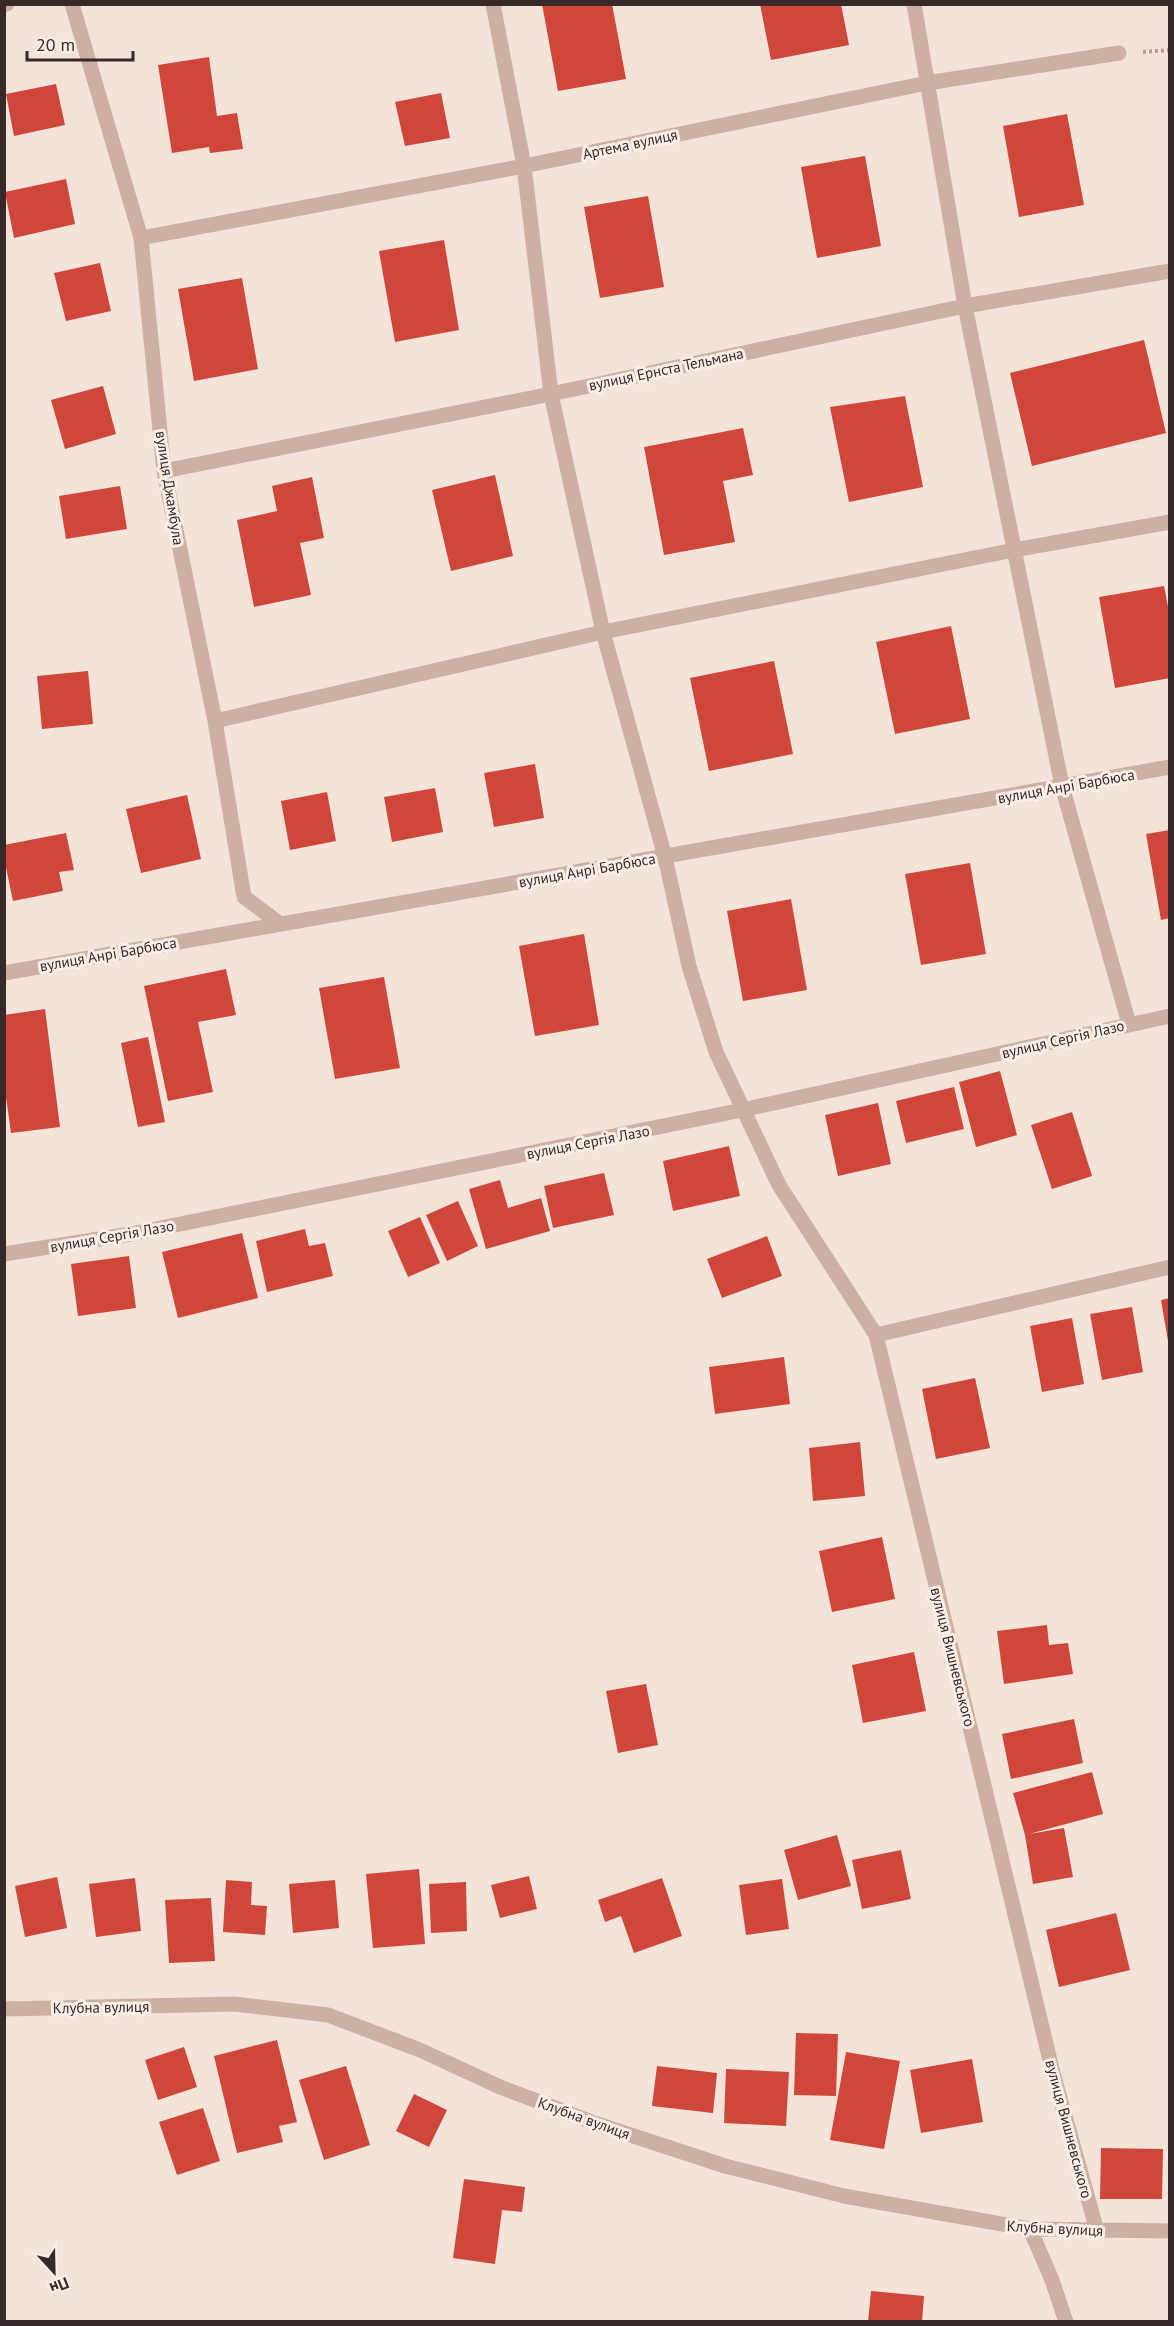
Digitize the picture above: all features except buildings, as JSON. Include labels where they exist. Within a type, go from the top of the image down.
[{"type":"street","name":"вулиця Джамбула","points":[[72,4],[141,238],[164,471],[215,721],[244,897],[279,923]]},
{"type":"street","name":"вулиця Вишневського","points":[[493,4],[524,166],[551,394],[603,632],[665,857],[689,966],[716,1052],[779,1185],[876,1335],[1053,2073],[1097,2231]]},
{"type":"street","points":[[914,4],[965,306],[1062,786],[1129,1024]]},
{"type":"street","name":"Артема вулиця","points":[[141,238],[524,166],[927,83],[1119,53]]},
{"type":"street","name":"вулиця Ернста Тельмана","points":[[164,471],[551,394],[965,306],[1170,271]]},
{"type":"street","points":[[215,721],[603,632],[1014,550],[1170,522]]},
{"type":"street","name":"вулиця Анрі Барбюса","points":[[4,973],[1170,767]]},
{"type":"street","name":"вулиця Сергія Лазо","points":[[4,1254],[131,1234],[742,1110],[1170,1016]]},
{"type":"street","points":[[876,1335],[1170,1267]]},
{"type":"street","name":"Клубна вулиця","points":[[4,2009],[235,2004],[328,2015],[420,2050],[500,2087],[597,2124],[725,2166],[844,2196],[1030,2229],[1170,2231]]},
{"type":"street","points":[[1030,2229],[1052,2280],[1066,2322]]}]
